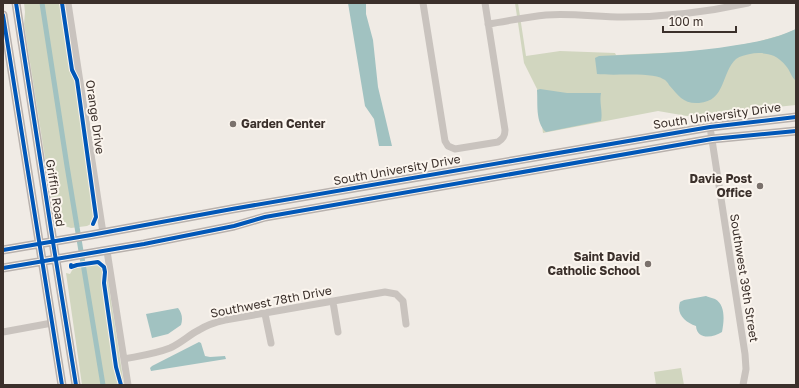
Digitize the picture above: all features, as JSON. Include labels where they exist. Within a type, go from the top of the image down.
[{"type":"main road","name":"Griffin Road","points":[[16,3],[52,242],[76,385]]},
{"type":"main road","name":"Griffin Road","points":[[3,15],[62,385]]},
{"type":"main road","name":"South University Drive","points":[[3,250],[426,175],[710,127],[796,117]]},
{"type":"main road","name":"South University Drive","points":[[3,268],[107,251],[234,226],[265,217],[712,139],[796,131]]},
{"type":"main road","points":[[540,156],[542,169]]},
{"type":"main road","points":[[426,175],[428,189]]},
{"type":"street","name":"Orange Drive","points":[[68,3],[103,233]]},
{"type":"street","points":[[423,3],[445,141],[448,146],[456,149],[498,142],[505,135],[485,3]]},
{"type":"street","points":[[488,24],[547,15],[567,14],[623,17],[659,15],[701,11],[748,3]]},
{"type":"street","name":"Southwest 39th Street","points":[[710,127],[745,354],[746,369],[743,385]]},
{"type":"street","points":[[107,251],[128,385]]},
{"type":"street","name":"Southwest 78th Drive","points":[[124,359],[153,354],[170,348],[185,340],[197,330],[210,324],[385,292],[396,294],[403,301],[406,324]]},
{"type":"street","points":[[333,302],[338,332]]},
{"type":"street","points":[[265,314],[271,343]]},
{"type":"street","points":[[3,332],[52,323]]},
{"type":"green space","points":[[24,3],[66,3],[96,213],[93,223],[87,226],[71,228],[59,224],[56,225],[55,222],[24,24]]},
{"type":"green space","points":[[515,3],[518,3],[526,56],[560,51],[615,53],[616,55],[706,51],[757,42],[785,34],[796,29],[796,105],[687,116],[658,111],[543,133],[537,89],[524,63]]},
{"type":"green space","points":[[94,263],[101,264],[104,272],[107,274],[124,385],[82,385],[66,273],[70,274],[77,266]]},
{"type":"green space","points":[[681,368],[684,385],[656,385],[654,372]]},
{"type":"water","points":[[348,3],[366,3],[366,14],[373,40],[378,87],[392,146],[379,146],[374,119],[365,106]]},
{"type":"water","points":[[796,29],[796,81],[789,69],[776,57],[762,53],[741,56],[731,65],[719,92],[708,101],[694,103],[685,101],[664,79],[658,77],[597,74],[595,58],[599,56],[668,53],[720,48],[767,39]]},
{"type":"water","points":[[540,89],[567,93],[601,93],[601,121],[546,132],[540,123],[538,112],[537,90]]},
{"type":"water","points":[[706,296],[719,302],[723,309],[722,332],[714,336],[702,336],[699,334],[696,326],[685,320],[680,314],[679,310],[680,302]]},
{"type":"water","points":[[178,308],[182,316],[181,325],[168,334],[152,338],[146,314]]},
{"type":"water","points":[[199,342],[201,343],[205,356],[225,356],[226,359],[151,371],[150,368],[152,366]]},
{"type":"waterway","points":[[42,3],[103,385]]},
{"type":"cycle path","points":[[16,3],[76,385]]},
{"type":"cycle path","points":[[62,3],[72,70],[77,80],[96,217],[93,224]]},
{"type":"cycle path","points":[[3,15],[62,385]]},
{"type":"cycle path","points":[[3,250],[710,127],[796,117]]},
{"type":"cycle path","points":[[3,268],[144,244],[234,226],[265,217],[712,139],[796,131]]},
{"type":"cycle path","points":[[71,265],[71,267],[98,262],[104,267],[104,283],[116,367],[121,385]]},
{"type":"place","name":"Garden Center","points":[[233,124]]},
{"type":"place","name":"Davie Post Office","points":[[760,186]]},
{"type":"place","name":"Saint David Catholic School","points":[[648,264]]}]
